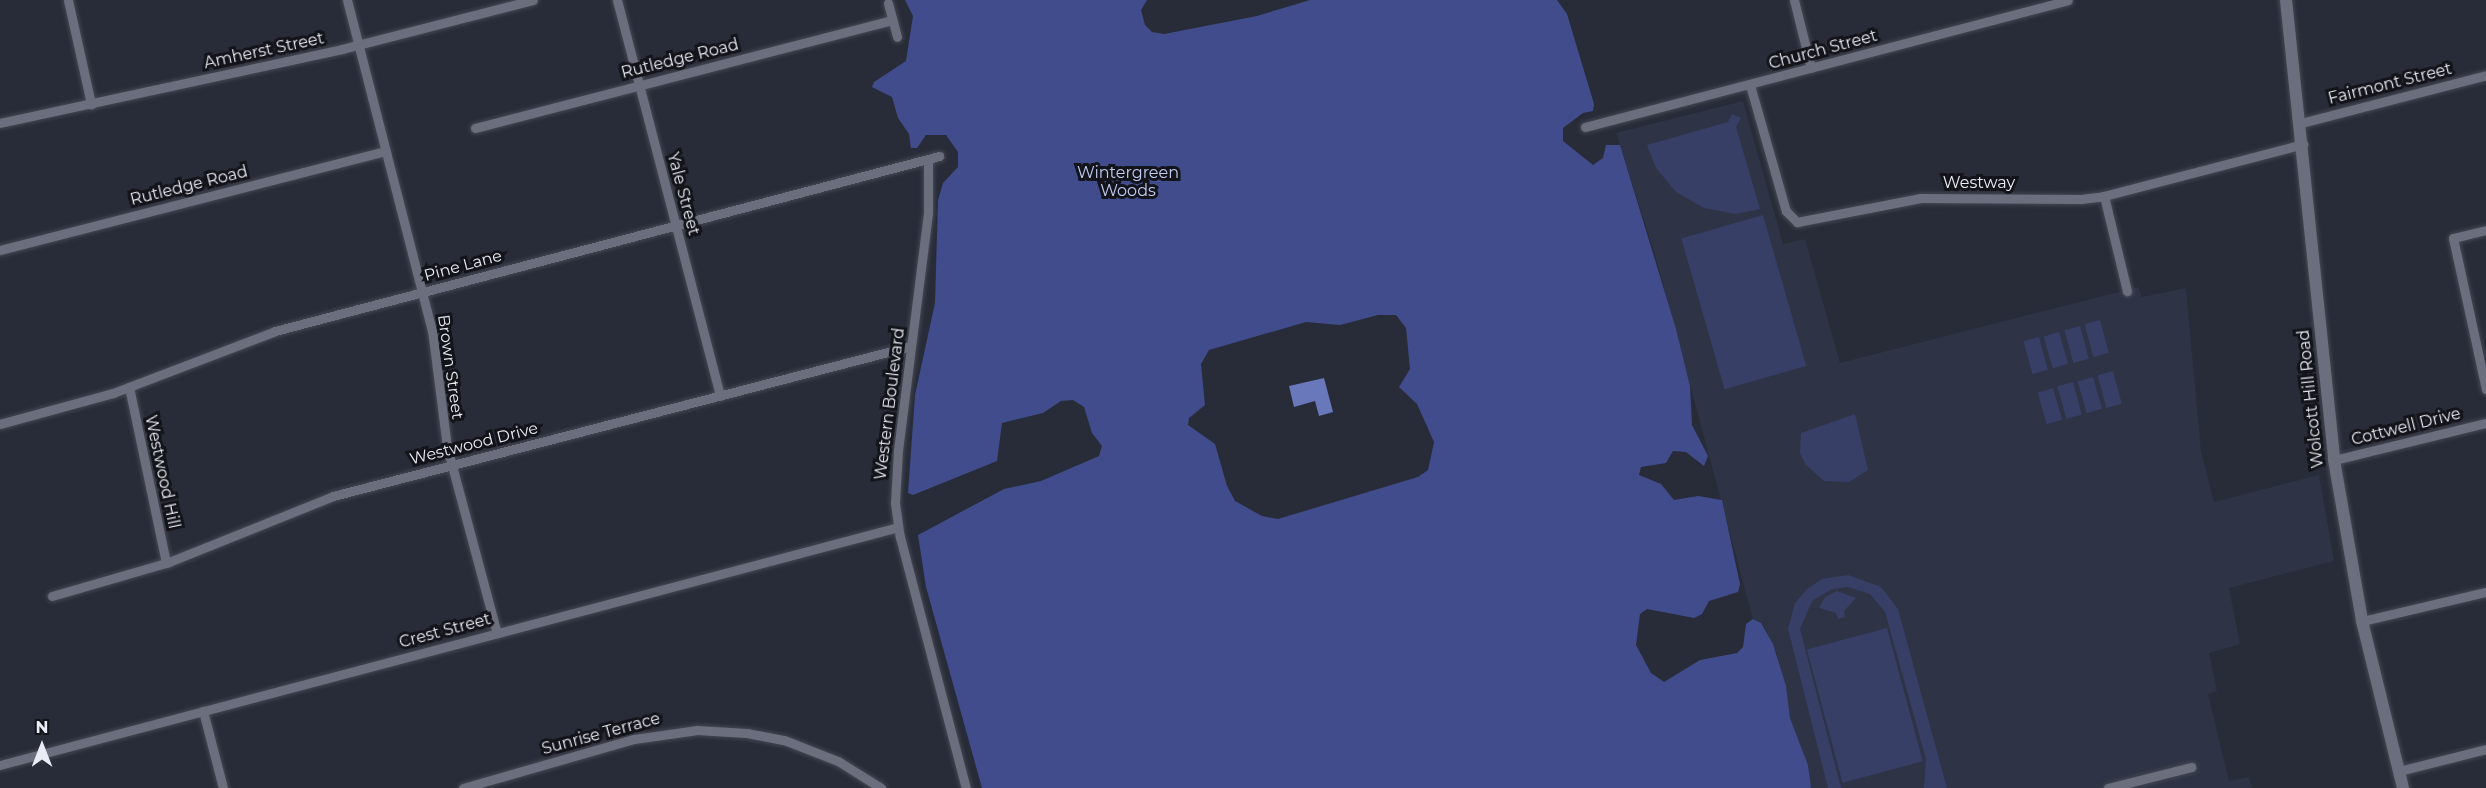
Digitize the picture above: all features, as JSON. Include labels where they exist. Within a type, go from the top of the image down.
[{"type":"street","points":[[68,0],[91,104]]},
{"type":"street","name":"Brown Street","points":[[347,0],[433,337],[441,416],[497,633]]},
{"type":"street","name":"Amherst Street","points":[[0,123],[358,45],[533,0]]},
{"type":"street","name":"Yale Street","points":[[618,0],[720,396]]},
{"type":"street","points":[[1794,0],[1811,68]]},
{"type":"street","name":"Church Street","points":[[1585,128],[2068,0]]},
{"type":"street","name":"Wolcott Hill Road","points":[[2286,0],[2301,123],[2334,460],[2362,621],[2403,788]]},
{"type":"street","points":[[888,3],[897,37]]},
{"type":"street","name":"Rutledge Road","points":[[475,128],[892,20]]},
{"type":"street","name":"Fairmont Street","points":[[2301,123],[2486,75]]},
{"type":"street","name":"Westway","points":[[1750,85],[1786,212],[1797,222],[1921,198],[2081,199],[2104,196],[2303,144]]},
{"type":"street","name":"Rutledge Road","points":[[0,250],[386,151]]},
{"type":"street","name":"Pine Lane","points":[[0,424],[129,387],[267,334],[939,156]]},
{"type":"street","name":"Western Boulevard","points":[[928,159],[929,209],[896,471],[898,527],[966,788]]},
{"type":"street","points":[[2104,196],[2127,291]]},
{"type":"street","points":[[2486,230],[2453,238],[2486,389]]},
{"type":"street","name":"Westwood Drive","points":[[52,596],[166,563],[310,503],[911,346]]},
{"type":"street","name":"Westwood Hill","points":[[129,387],[166,563]]},
{"type":"street","name":"Cottwell Drive","points":[[2334,460],[2486,423]]},
{"type":"street","name":"Crest Street","points":[[0,765],[898,527]]},
{"type":"street","points":[[2362,621],[2486,592]]},
{"type":"street","points":[[203,711],[223,788]]},
{"type":"street","name":"Sunrise Terrace","points":[[463,788],[644,736],[707,730],[756,734],[791,742],[838,761],[881,788]]},
{"type":"street","points":[[2398,771],[2486,749]]},
{"type":"street","points":[[2108,788],[2191,767]]},
{"type":"shaded area","points":[[1743,101],[1783,244],[1805,239],[1840,363],[2138,287],[2142,297],[2186,288],[2201,451],[2214,502],[2319,475],[2334,561],[2229,588],[2240,644],[2209,653],[2217,691],[2208,694],[2229,781],[2249,777],[2252,788],[1811,788],[1808,765],[1790,718],[1777,654],[1764,626],[1753,619],[1655,255],[1616,133]]},
{"type":"shaded area","points":[[1732,114],[1741,118],[1736,127],[1760,209],[1736,214],[1704,208],[1676,192],[1656,168],[1647,145],[1728,122]]},
{"type":"shaded area","points":[[1763,215],[1806,366],[1725,389],[1681,238]]},
{"type":"shaded area","points":[[2100,320],[2109,353],[2093,357],[2085,324]]},
{"type":"shaded area","points":[[2080,326],[2089,359],[2073,363],[2065,330]]},
{"type":"shaded area","points":[[2059,332],[2068,364],[2053,368],[2044,336]]},
{"type":"shaded area","points":[[2039,337],[2048,370],[2032,374],[2024,341]]},
{"type":"shaded area","points":[[2113,371],[2122,404],[2106,408],[2098,375]]},
{"type":"shaded area","points":[[2093,377],[2102,409],[2087,413],[2078,381]]},
{"type":"shaded area","points":[[1324,378],[1333,412],[1319,416],[1315,401],[1294,407],[1289,386]]},
{"type":"shaded area","points":[[2073,382],[2082,415],[2066,419],[2058,386]]},
{"type":"shaded area","points":[[2053,388],[2062,420],[2047,424],[2038,392]]},
{"type":"shaded area","points":[[1855,414],[1868,470],[1849,482],[1824,481],[1805,464],[1800,453],[1801,433]]},
{"type":"shaded area","points":[[1848,575],[1881,587],[1898,609],[1947,788],[1924,788],[1926,759],[1885,612],[1870,594],[1848,587],[1832,589],[1812,601],[1800,629],[1841,788],[1828,788],[1788,629],[1795,603],[1807,589],[1822,579]]},
{"type":"shaded area","points":[[1837,591],[1856,598],[1844,611],[1845,617],[1838,619],[1836,613],[1819,608],[1825,597]]},
{"type":"shaded area","points":[[1887,628],[1923,761],[1843,783],[1807,649]]},
{"type":"green space","name":"Wintergreen Woods","points":[[905,0],[1147,0],[1141,10],[1145,25],[1152,32],[1164,34],[1257,16],[1310,0],[1557,0],[1567,14],[1594,104],[1593,111],[1583,113],[1563,128],[1563,141],[1593,165],[1603,158],[1606,145],[1620,145],[1676,329],[1690,386],[1692,425],[1708,456],[1704,466],[1686,452],[1673,451],[1666,463],[1641,467],[1639,475],[1661,484],[1674,500],[1698,496],[1722,500],[1740,584],[1738,592],[1709,601],[1702,614],[1694,618],[1647,609],[1640,614],[1636,645],[1651,673],[1664,682],[1700,660],[1737,653],[1743,647],[1746,624],[1753,619],[1761,623],[1773,644],[1786,686],[1790,718],[1808,765],[1811,788],[982,788],[926,587],[918,535],[1004,489],[1041,481],[1099,456],[1102,446],[1092,433],[1084,407],[1073,400],[1061,401],[1043,413],[1002,423],[997,461],[913,495],[908,493],[915,395],[935,303],[938,200],[943,183],[958,167],[958,152],[946,135],[926,135],[917,148],[911,148],[909,134],[898,118],[892,97],[872,87],[874,82],[906,61],[913,16]],"holes":[[[1378,315],[1396,315],[1406,328],[1410,369],[1399,387],[1417,404],[1434,442],[1428,470],[1418,477],[1278,519],[1262,516],[1235,501],[1227,486],[1215,444],[1188,425],[1189,418],[1205,405],[1201,364],[1209,350],[1306,322],[1340,325]]]}]
